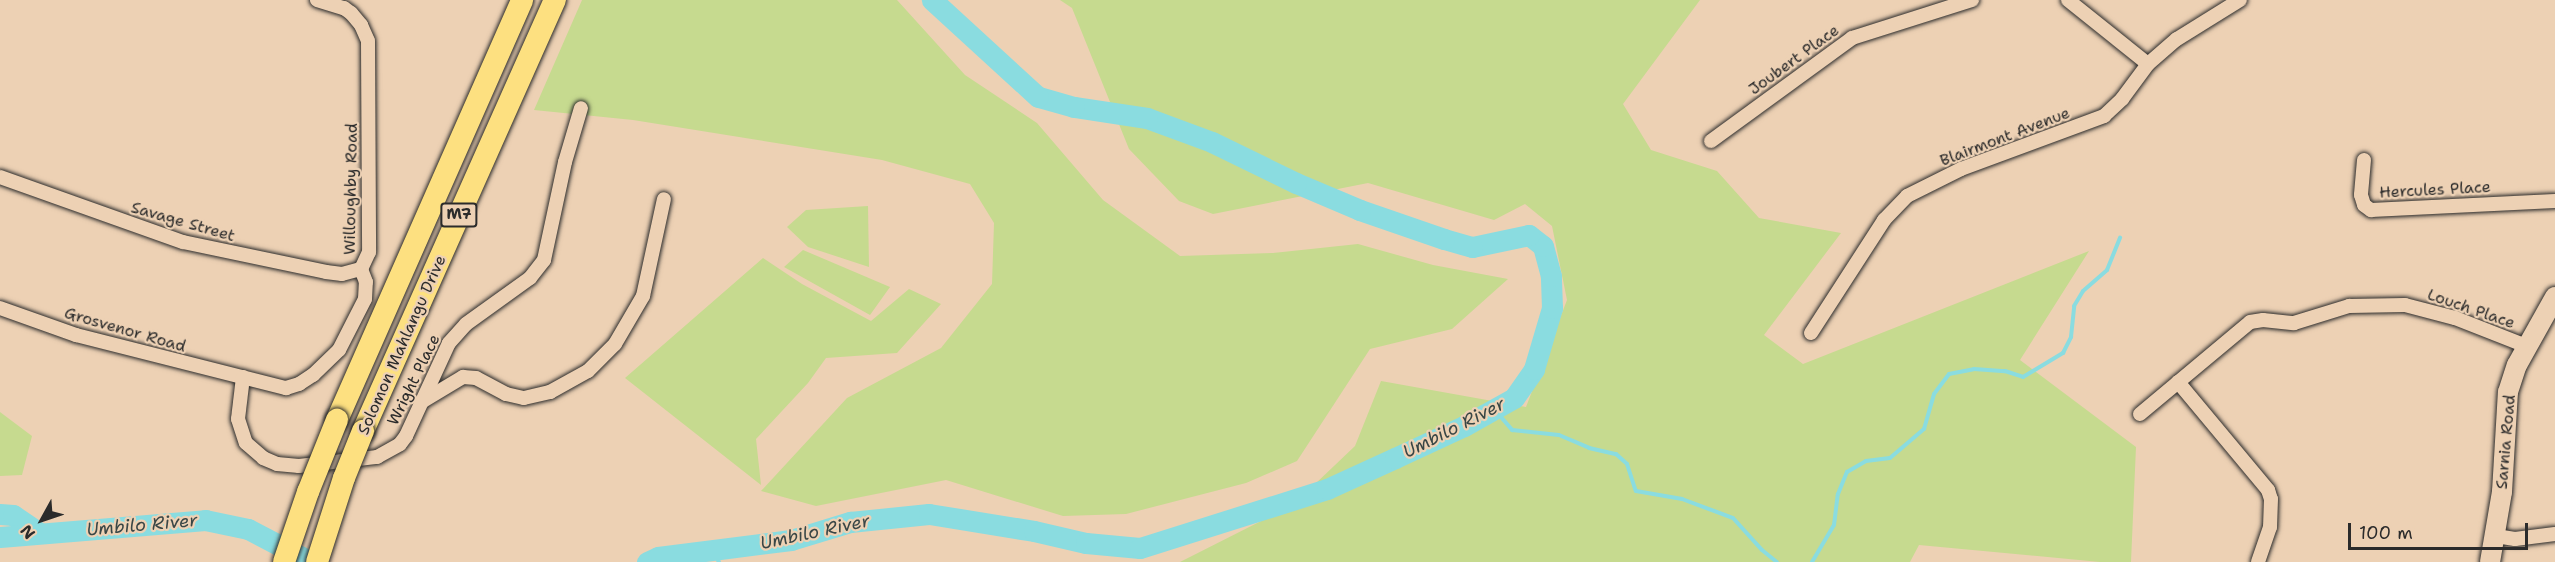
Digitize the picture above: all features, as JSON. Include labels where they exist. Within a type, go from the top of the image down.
[{"type":"highway","name":"Solomon Mahlangu Drive","points":[[284,562],[308,492],[338,420],[522,0]]},
{"type":"highway","name":"Solomon Mahlangu Drive","points":[[317,562],[344,478],[363,431],[555,0]]},
{"type":"main road","name":"Sarnia Road","points":[[2490,562],[2496,536],[2508,392],[2526,346],[2555,297]]},
{"type":"street","name":"Willoughby Road","points":[[243,377],[286,388],[299,384],[327,363],[339,350],[365,299],[366,282],[361,269],[369,252],[368,40],[357,19],[344,8],[318,0]]},
{"type":"street","name":"Joubert Place","points":[[1711,141],[1852,38],[1972,0]]},
{"type":"street","points":[[2068,0],[2148,64]]},
{"type":"street","name":"Blairmont Avenue","points":[[1811,333],[1884,220],[1907,196],[1961,169],[2104,116],[2122,99],[2148,64],[2177,39],[2240,0]]},
{"type":"street","name":"Wright Place","points":[[243,377],[238,420],[246,443],[263,458],[287,466],[383,454],[406,436],[443,353],[458,332],[530,278],[544,260],[565,162],[581,108]]},
{"type":"street","name":"Hercules Place","points":[[2364,160],[2362,202],[2371,210],[2555,201]]},
{"type":"street","name":"Savage Street","points":[[0,177],[183,242],[326,272],[342,274],[361,269]]},
{"type":"street","points":[[423,401],[463,377],[476,378],[507,394],[524,398],[550,392],[588,371],[615,344],[643,296],[664,199]]},
{"type":"street","name":"Louch Place","points":[[2140,414],[2250,322],[2294,323],[2349,306],[2405,305],[2430,310],[2526,346]]},
{"type":"street","name":"Grosvenor Road","points":[[0,308],[76,335],[243,377]]},
{"type":"street","points":[[2178,382],[2268,490],[2271,499],[2270,527],[2258,562]]},
{"type":"street","points":[[2496,536],[2515,538],[2555,534]]},
{"type":"green space","points":[[582,0],[897,0],[965,75],[1037,123],[1103,200],[1180,256],[1273,253],[1358,244],[1433,265],[1508,279],[1452,329],[1370,349],[1297,461],[1246,483],[1126,514],[1063,516],[946,480],[816,506],[761,491],[847,398],[941,348],[992,284],[994,223],[970,184],[882,160],[633,120],[534,110]]},
{"type":"green space","points":[[1060,0],[1700,0],[1623,104],[1651,150],[1717,171],[1759,218],[1841,233],[1764,335],[1803,364],[2089,251],[2020,360],[2136,447],[2131,562],[2100,562],[1919,545],[1910,562],[1180,562],[1293,505],[1355,446],[1381,381],[1526,407],[1567,300],[1552,226],[1525,204],[1494,220],[1368,183],[1213,214],[1179,201],[1129,149],[1072,8]]},
{"type":"green space","points":[[868,206],[869,267],[808,247],[787,227],[806,210]]},
{"type":"green space","points":[[803,250],[890,287],[870,315],[784,267]]},
{"type":"green space","points":[[763,258],[802,284],[871,321],[909,289],[941,304],[897,353],[826,358],[808,383],[756,439],[761,485],[625,378]]},
{"type":"green space","points":[[0,412],[32,436],[22,475],[0,476]]},
{"type":"waterway","name":"Umbilo River","points":[[647,562],[658,557],[791,540],[850,522],[929,514],[1034,531],[1086,543],[1140,548],[1327,489],[1464,426],[1514,398],[1534,369],[1552,308],[1551,276],[1543,246],[1529,235],[1472,247],[1360,210],[1296,183],[1212,142],[1147,118],[1074,107],[1038,97],[932,0]]},
{"type":"waterway","points":[[1812,562],[1834,525],[1838,494],[1847,472],[1866,461],[1890,458],[1924,429],[1934,394],[1949,374],[1974,369],[2005,371],[2023,377],[2063,353],[2071,337],[2074,306],[2083,291],[2107,270],[2120,238]]},
{"type":"waterway","points":[[1494,409],[1512,430],[1559,435],[1589,448],[1616,454],[1627,464],[1636,491],[1682,499],[1733,518],[1762,550],[1777,562]]},
{"type":"waterway","points":[[0,514],[13,515],[40,533]]},
{"type":"waterway","name":"Umbilo River","points":[[0,537],[205,520],[248,529],[311,562]]},
{"type":"waterway","points":[[711,550],[719,562]]}]
